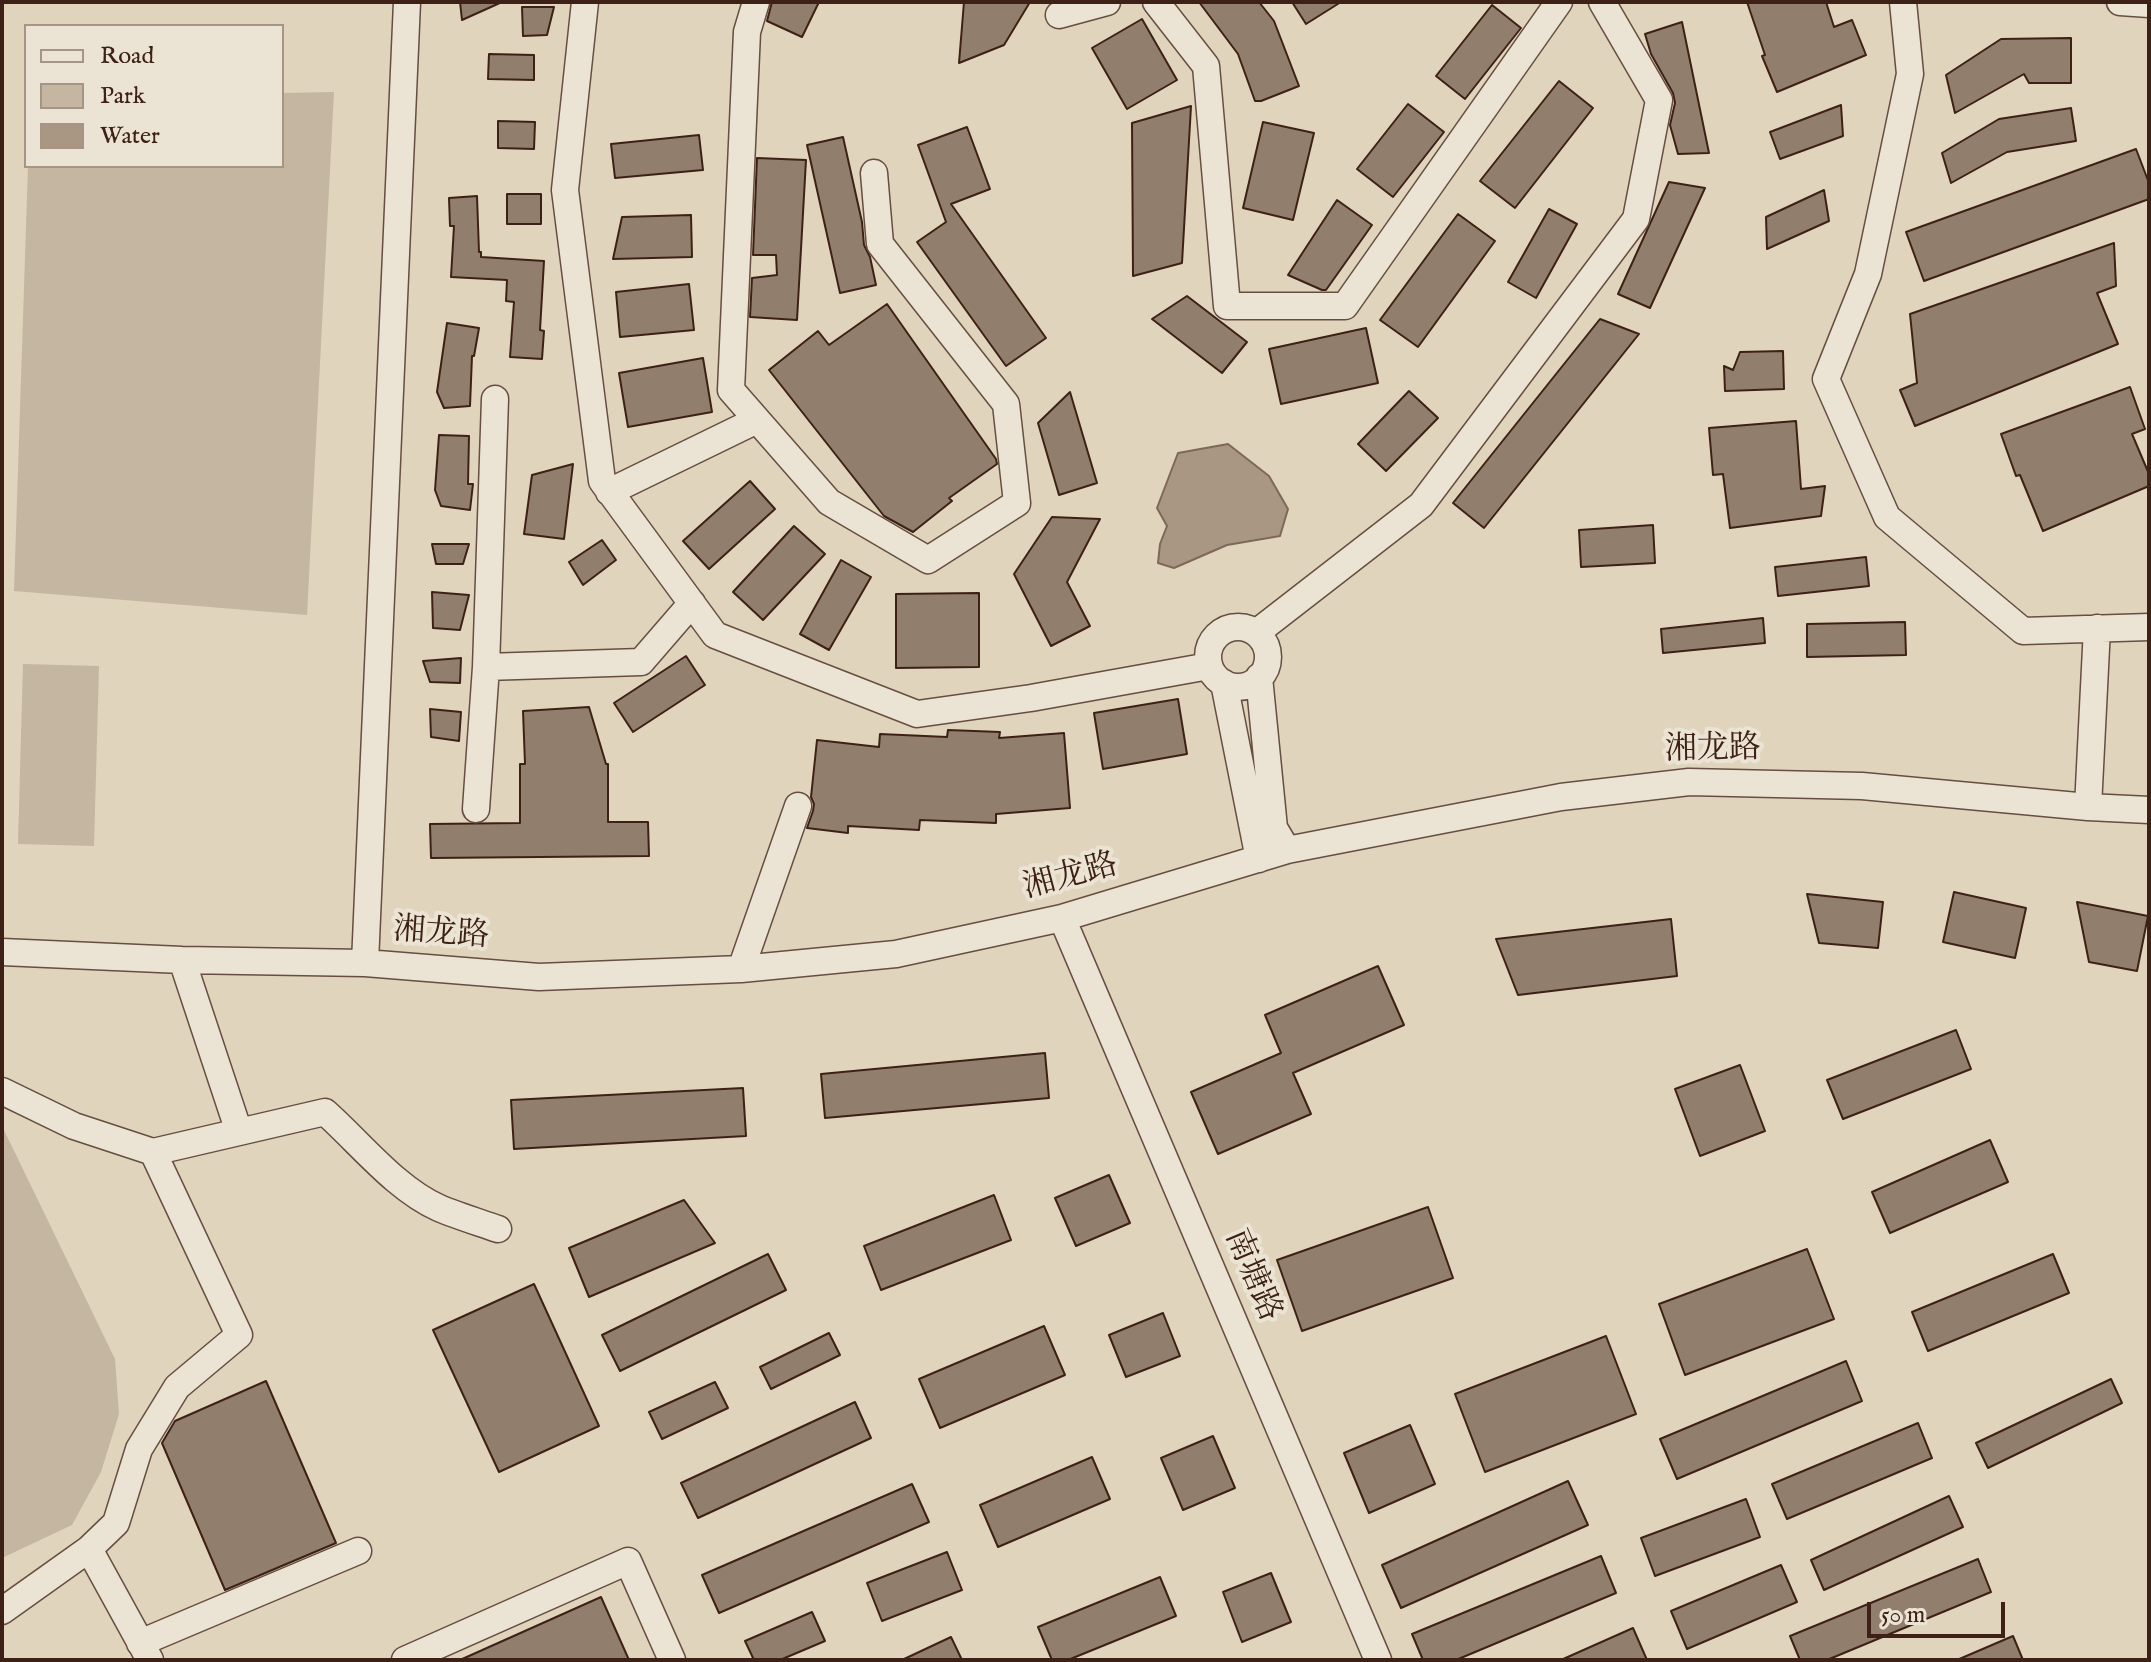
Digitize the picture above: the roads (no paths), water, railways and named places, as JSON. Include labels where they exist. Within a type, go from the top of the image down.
[{"type":"street","points":[[365,963],[407,2]]},
{"type":"street","points":[[585,2],[565,190],[602,481],[715,635],[917,714],[1216,674],[1236,687],[1246,686],[1259,677],[1267,666],[1265,646],[1256,633],[1231,628],[1222,632],[1209,647],[1216,674],[1259,859]]},
{"type":"street","points":[[756,2],[747,32],[731,390],[829,502],[928,560],[1017,503],[1006,404],[880,244],[874,173]]},
{"type":"street","points":[[1059,15],[1107,2]]},
{"type":"street","points":[[1156,2],[1206,66],[1227,306],[1345,306],[1559,2]]},
{"type":"street","points":[[1256,633],[1421,505],[1636,219],[1659,100],[1602,2]]},
{"type":"street","points":[[1903,2],[1910,74],[1868,274],[1826,379],[1887,517],[2023,631],[2149,627]]},
{"type":"street","points":[[2120,2],[2149,4]]},
{"type":"street","points":[[476,809],[486,667],[495,399]]},
{"type":"street","points":[[609,492],[757,420]]},
{"type":"street","points":[[486,667],[641,662],[692,603]]},
{"type":"street","points":[[2088,807],[2097,628]]},
{"type":"street","points":[[1259,677],[1274,828],[1287,850]]},
{"type":"street","name":"湘龙路","points":[[2,952],[182,960],[365,963],[539,977],[741,969],[896,954],[1062,918],[1287,850],[1561,797],[1689,782],[1862,786],[2149,810]]},
{"type":"street","points":[[741,969],[798,806]]},
{"type":"street","name":"南塘路","points":[[1062,918],[1378,1660]]},
{"type":"street","points":[[182,960],[239,1132]]},
{"type":"street","points":[[2,1091],[74,1126],[153,1152],[325,1112],[390,1176],[437,1207],[498,1229]]},
{"type":"street","points":[[2,1611],[89,1549],[116,1523],[139,1449],[177,1387],[239,1335],[153,1152]]},
{"type":"street","points":[[89,1549],[145,1651],[358,1551]]},
{"type":"street","points":[[405,1660],[628,1561],[672,1660]]},
{"type":"water","points":[[1228,444],[1269,476],[1288,509],[1280,536],[1227,545],[1174,568],[1158,563],[1160,544],[1167,526],[1157,508],[1178,453]]}]
